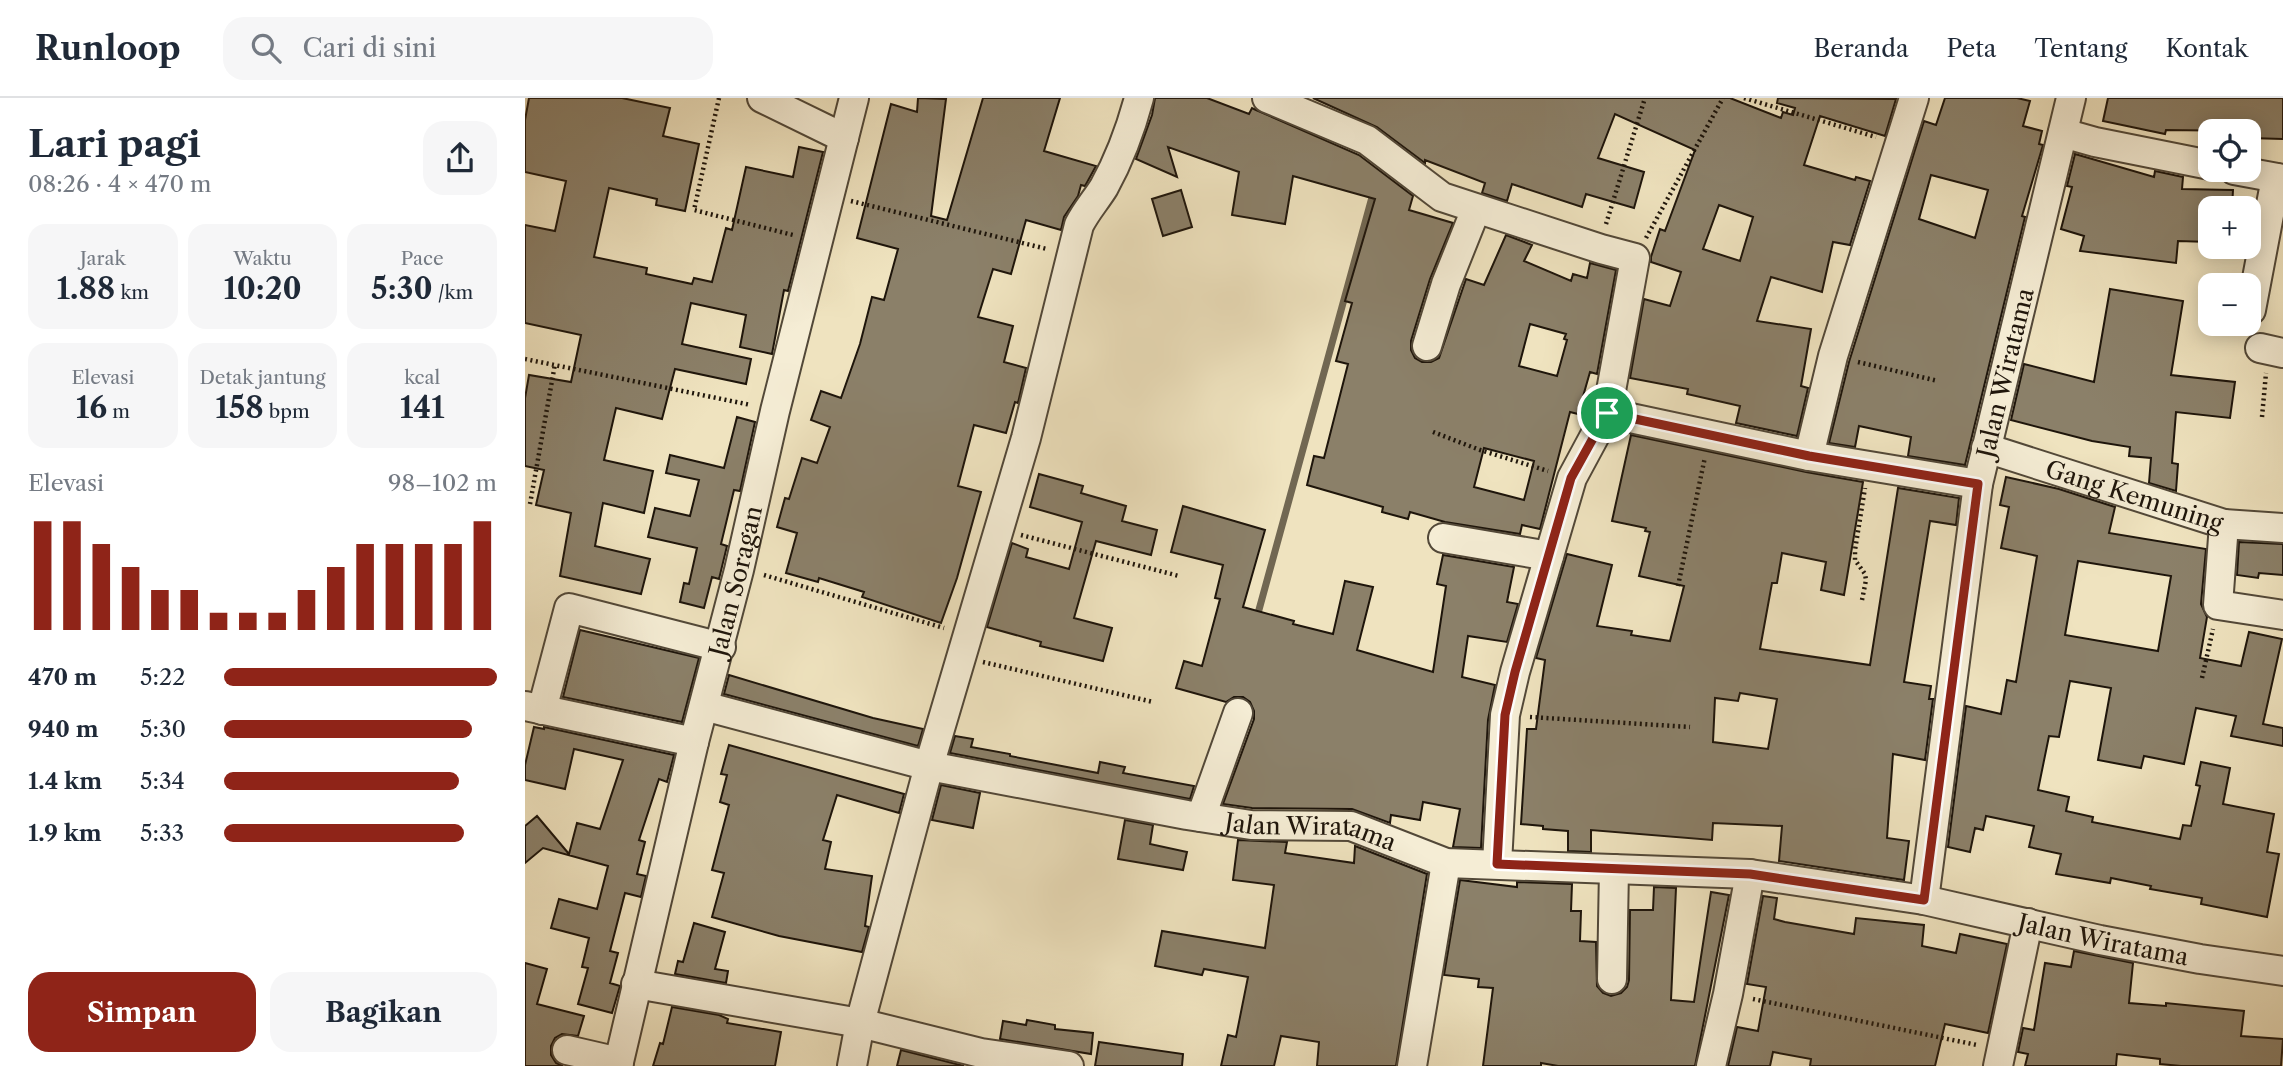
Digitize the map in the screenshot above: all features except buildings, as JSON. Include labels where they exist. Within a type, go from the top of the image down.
[{"type":"street","points":[[762,98],[844,138]]},
{"type":"street","name":"Jalan Soragan","points":[[618,1064],[694,742],[720,647],[775,411],[854,98]]},
{"type":"street","points":[[852,1066],[860,1023],[929,766],[1026,438],[1079,225],[1104,187],[1132,123],[1139,98]]},
{"type":"street","points":[[1267,98],[1367,139],[1442,197],[1635,258],[1607,413],[1571,478],[1505,715],[1497,864]]},
{"type":"street","points":[[1809,456],[1833,356],[1914,98]]},
{"type":"street","name":"Jalan Wiratama","points":[[1924,900],[1978,484],[2071,98]]},
{"type":"street","points":[[2063,133],[2198,163]]},
{"type":"street","points":[[2259,273],[2280,179],[2261,175]]},
{"type":"street","points":[[1427,345],[1446,285],[1476,209]]},
{"type":"street","points":[[1607,413],[1809,456],[1978,484]]},
{"type":"street","name":"Gang Kemuning","points":[[1986,447],[2224,524],[2218,605]]},
{"type":"street","points":[[2224,524],[2283,528]]},
{"type":"street","points":[[1443,538],[1549,556]]},
{"type":"street","points":[[2218,605],[2283,615]]},
{"type":"street","points":[[694,742],[533,708],[569,608],[720,647]]},
{"type":"street","name":"Jalan Wiratama","points":[[705,706],[929,766],[1201,817],[1251,825],[1351,826],[1446,863],[1750,874],[1924,900],[2150,949],[2283,971]]},
{"type":"street","points":[[1201,817],[1238,713]]},
{"type":"street","points":[[1412,1066],[1446,863]]},
{"type":"street","points":[[1612,979],[1614,869]]},
{"type":"street","points":[[1711,1066],[1728,994],[1750,874]]},
{"type":"street","points":[[2000,1058],[2028,923]]},
{"type":"street","points":[[636,984],[860,1023],[981,1053],[1069,1066]]},
{"type":"street","points":[[567,1050],[618,1064]]},
{"type":"path","points":[[719,98],[694,210],[775,229]]},
{"type":"path","points":[[1601,249],[1609,210],[1645,98]]},
{"type":"path","points":[[1635,258],[1723,98]]},
{"type":"path","points":[[1744,98],[1900,144]]},
{"type":"path","points":[[830,196],[1072,255]]},
{"type":"path","points":[[2262,417],[2270,351]]},
{"type":"path","points":[[1833,356],[1938,381]]},
{"type":"path","points":[[525,359],[775,411]]},
{"type":"path","points":[[530,504],[555,364]]},
{"type":"path","points":[[1433,432],[1480,450],[1571,478]]},
{"type":"path","points":[[1678,586],[1709,435]]},
{"type":"path","points":[[1861,600],[1865,574],[1855,560],[1855,550],[1868,466]]},
{"type":"path","points":[[999,529],[1179,576]]},
{"type":"path","points":[[739,570],[965,646],[1153,702]]},
{"type":"path","points":[[2202,678],[2218,605]]},
{"type":"path","points":[[1505,715],[1690,727]]},
{"type":"path","points":[[1728,994],[2000,1058]]},
{"type":"waterway","points":[[1257,617],[1374,190]]},
{"type":"route","points":[[1607,413],[1809,456],[1978,484],[1924,900],[1750,874],[1497,864],[1505,715],[1515,672],[1571,478],[1607,413]]}]
